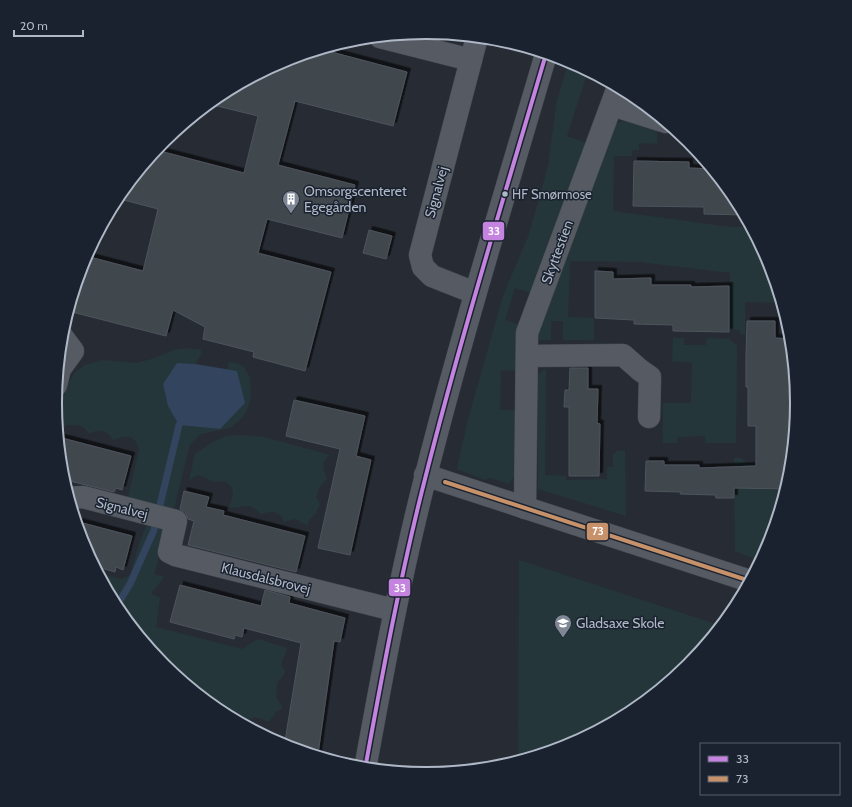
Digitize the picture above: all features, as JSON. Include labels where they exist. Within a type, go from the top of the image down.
[{"type":"street","points":[[395,41],[438,53],[471,60]]},
{"type":"street","name":"Signalvej","points":[[475,293],[432,276],[423,267],[420,255],[476,42]]},
{"type":"street","points":[[366,763],[394,610],[425,476],[475,293],[545,59]]},
{"type":"street","name":"Skyttestien","points":[[525,508],[527,334],[615,96],[643,110]]},
{"type":"street","points":[[64,363],[73,351],[67,343]]},
{"type":"street","points":[[527,356],[622,355],[650,377],[649,417]]},
{"type":"street","points":[[425,476],[745,580]]},
{"type":"street","name":"Signalvej","points":[[74,498],[83,497],[174,520]]},
{"type":"street","name":"Klausdalsbrovej","points":[[174,520],[169,552],[394,610]]},
{"type":"shaded area","points":[[567,68],[586,77],[567,136],[586,143],[531,293],[515,288],[505,320],[519,325],[517,370],[501,371],[500,410],[517,410],[517,472],[509,484],[490,478],[485,480],[457,469],[467,423],[503,296],[529,234],[548,166],[557,100]]},
{"type":"shaded area","points":[[627,119],[657,129],[657,144],[639,143],[639,150],[632,150],[632,156],[614,156],[613,211],[730,227],[745,227],[763,264],[776,303],[745,302],[745,334],[740,334],[740,330],[730,329],[730,273],[640,262],[570,261],[568,317],[594,318],[594,340],[563,340],[563,321],[551,321],[551,340],[538,340],[538,335],[614,125]]},
{"type":"shaded area","points":[[673,338],[684,338],[684,345],[706,345],[707,338],[729,339],[737,346],[736,443],[706,443],[705,436],[677,437],[677,443],[663,443],[663,403],[691,403],[692,363],[672,361]]},
{"type":"shaded area","points":[[186,348],[201,350],[201,354],[195,364],[177,363],[168,406],[180,425],[220,429],[237,371],[227,370],[229,362],[236,363],[244,367],[250,378],[251,395],[248,408],[242,418],[230,428],[201,434],[190,444],[173,513],[127,501],[139,450],[136,441],[130,437],[122,437],[113,440],[106,432],[102,431],[96,431],[89,434],[85,428],[74,425],[66,425],[63,431],[62,401],[68,384],[75,372],[85,365],[103,360],[136,363],[152,359],[174,350]]},
{"type":"shaded area","points":[[546,369],[545,475],[566,476],[566,480],[607,479],[607,467],[613,467],[613,453],[616,453],[616,451],[625,450],[626,516],[538,489],[538,374]]},
{"type":"shaded area","points":[[239,435],[264,437],[330,455],[327,457],[323,465],[327,478],[319,488],[316,497],[320,504],[316,513],[307,525],[295,519],[284,522],[277,513],[268,512],[261,514],[249,506],[229,508],[233,496],[233,490],[225,481],[215,482],[198,475],[189,480],[195,454],[213,442],[226,436]]},
{"type":"shaded area","points":[[734,458],[741,458],[749,466],[750,477],[756,478],[757,489],[780,490],[771,521],[756,559],[735,551]]},
{"type":"shaded area","points":[[148,522],[168,527],[154,574],[164,577],[151,594],[160,598],[156,627],[242,649],[258,639],[287,648],[281,665],[285,671],[283,677],[277,682],[276,697],[283,708],[276,712],[269,722],[255,717],[247,721],[223,707],[204,693],[186,678],[152,644],[123,606],[104,575],[121,579],[130,575],[139,544]]},
{"type":"shaded area","points":[[519,560],[716,624],[684,661],[666,678],[629,707],[565,740],[543,749],[518,756]]},
{"type":"water","points":[[177,363],[195,364],[237,371],[245,403],[220,429],[179,425],[168,406],[163,384]]},
{"type":"building","name":"Omsorgscenteret Egegården","points":[[330,52],[407,72],[393,126],[295,101],[278,165],[355,185],[342,238],[267,219],[258,253],[331,272],[305,371],[253,357],[254,352],[203,339],[205,327],[173,310],[166,336],[73,312],[92,258],[143,271],[158,209],[124,200],[152,163],[163,152],[244,173],[258,116],[215,106],[265,77],[309,58]]},
{"type":"building","points":[[634,161],[689,162],[689,168],[704,169],[738,215],[704,214],[704,207],[633,206]]},
{"type":"building","points":[[369,230],[392,236],[386,259],[363,253]]},
{"type":"building","points":[[595,271],[613,272],[613,279],[651,278],[651,285],[691,285],[691,287],[729,286],[729,332],[673,331],[673,325],[634,324],[634,320],[595,318]]},
{"type":"building","points":[[747,321],[775,321],[775,338],[784,339],[790,380],[790,427],[780,489],[734,488],[734,498],[716,498],[715,495],[680,494],[681,492],[645,491],[646,461],[664,461],[664,465],[699,465],[699,468],[756,466],[756,426],[748,426],[746,356]]},
{"type":"building","points":[[570,368],[588,368],[588,389],[598,389],[597,423],[600,424],[599,476],[569,476],[569,407],[564,407],[565,390],[569,390]]},
{"type":"building","points":[[294,400],[365,416],[356,456],[371,460],[350,555],[318,548],[340,449],[286,436]]},
{"type":"building","points":[[63,438],[131,456],[122,490],[116,488],[114,492],[70,481]]},
{"type":"building","points":[[184,491],[209,497],[206,507],[224,511],[223,515],[305,536],[296,572],[188,545],[194,521],[188,519],[185,512],[180,509]]},
{"type":"building","points":[[82,523],[132,536],[123,570],[116,567],[115,572],[100,568]]},
{"type":"building","points":[[180,585],[261,606],[265,590],[290,597],[289,603],[345,618],[340,642],[334,641],[318,752],[285,739],[301,643],[244,628],[242,637],[235,635],[234,639],[170,622]]},
{"type":"waterway","points":[[120,601],[130,584],[154,530],[179,425]]},
{"type":"transit line","name":"33","points":[[366,763],[400,585],[426,475],[469,316],[545,59]]},
{"type":"transit line","name":"73","points":[[445,482],[745,580]]},
{"type":"place","name":"HF Smørmose","points":[[505,194]]},
{"type":"place","name":"Omsorgscenteret Egegården","points":[[291,214]]},
{"type":"place","name":"Gladsaxe Skole","points":[[563,638]]}]
